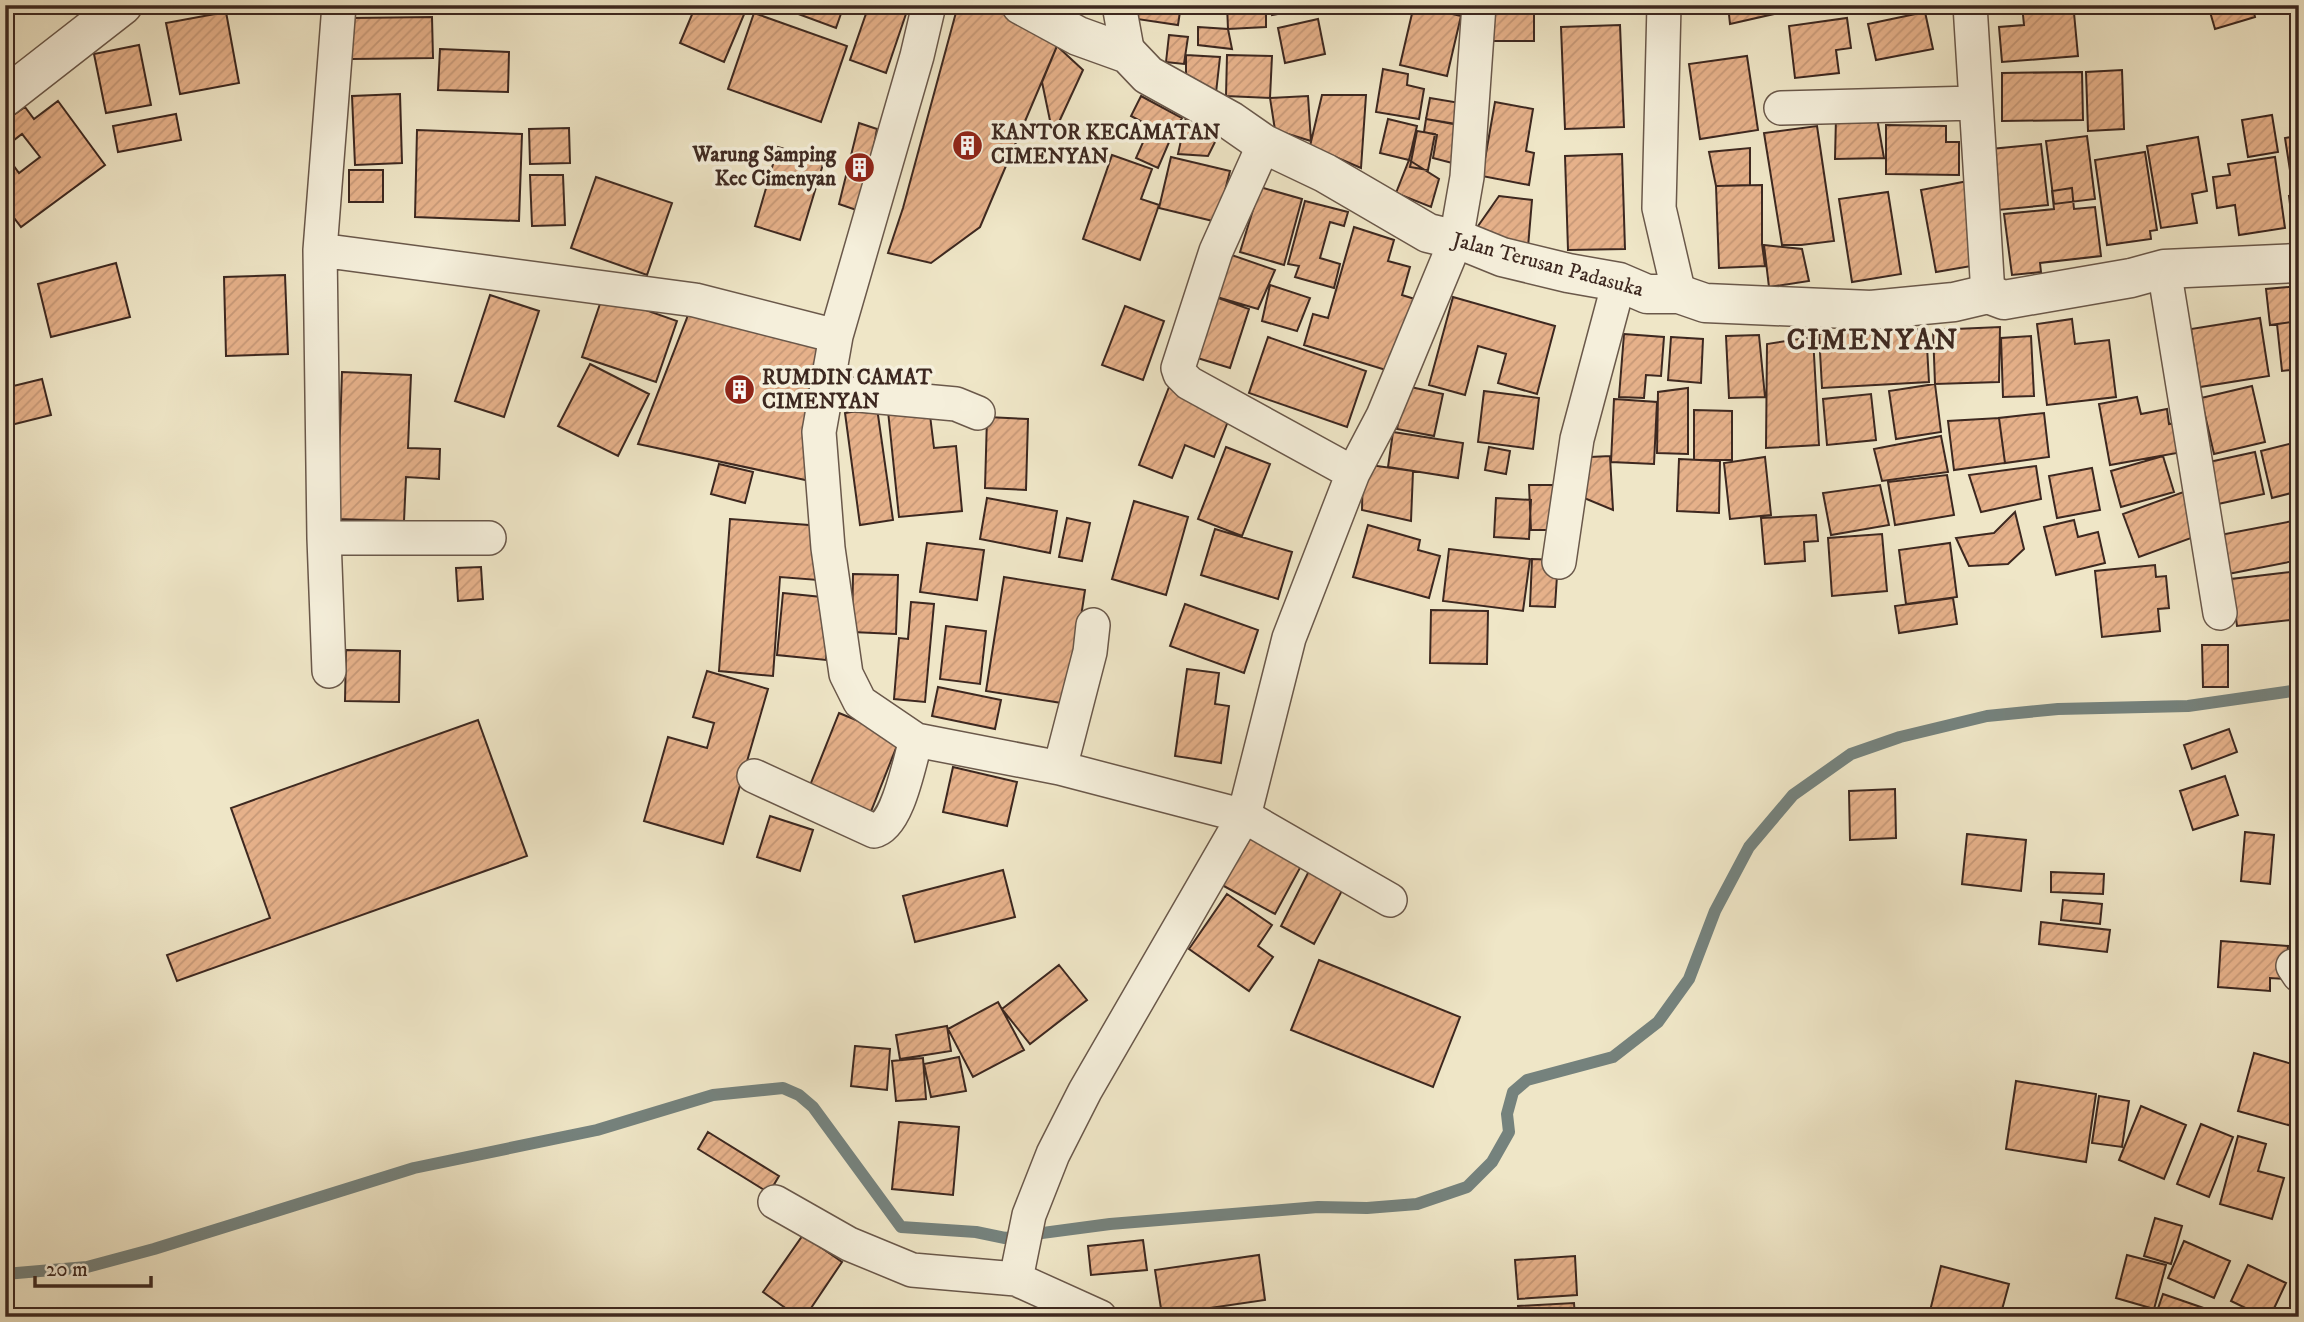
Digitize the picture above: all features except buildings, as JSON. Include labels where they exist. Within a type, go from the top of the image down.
[{"type":"street","points":[[5,97],[123,5]]},
{"type":"street","points":[[329,671],[324,538],[320,250],[339,5]]},
{"type":"street","points":[[929,5],[917,56],[836,335],[819,432],[827,535],[846,674],[860,702],[916,740],[1060,768],[1244,816],[1390,900]]},
{"type":"street","name":"Jalan Terusan Padasuka","points":[[1021,5],[1078,36],[1128,54],[1148,75],[1231,121],[1264,144],[1325,173],[1428,233],[1502,257],[1619,282],[1647,294],[1679,294],[1705,303],[1871,310],[1954,302],[1988,294],[2004,300],[2131,278],[2164,269],[2299,263]]},
{"type":"street","points":[[1119,5],[1128,54]]},
{"type":"street","points":[[1016,1279],[1029,1215],[1053,1154],[1085,1091],[1244,816],[1289,638],[1353,473],[1383,416],[1456,240],[1467,177],[1479,5]]},
{"type":"street","points":[[1664,5],[1659,208],[1679,294]]},
{"type":"street","points":[[1970,5],[1988,294]]},
{"type":"street","points":[[1781,108],[1975,103]]},
{"type":"street","points":[[1264,144],[1216,251],[1178,368],[1189,383],[1353,473]]},
{"type":"street","points":[[320,250],[695,300],[836,335]]},
{"type":"street","points":[[2164,269],[2220,613]]},
{"type":"street","points":[[1559,562],[1577,439],[1619,282]]},
{"type":"street","points":[[826,392],[956,404],[978,413]]},
{"type":"street","points":[[324,538],[489,538]]},
{"type":"street","points":[[1060,768],[1090,652],[1094,625]]},
{"type":"street","points":[[754,776],[874,831],[879,830],[892,816],[916,740]]},
{"type":"street","points":[[775,1202],[849,1244],[912,1270],[1016,1279],[1100,1317]]},
{"type":"waterway","points":[[5,1274],[87,1267],[154,1249],[414,1168],[597,1130],[713,1095],[783,1088],[799,1095],[813,1107],[901,1227],[976,1232],[1005,1238],[1110,1224],[1318,1207],[1367,1208],[1417,1204],[1467,1187],[1492,1162],[1509,1132],[1507,1114],[1513,1092],[1527,1080],[1613,1057],[1658,1022],[1689,979],[1715,911],[1749,847],[1793,795],[1851,754],[1900,737],[1987,716],[2058,709],[2188,706],[2299,690]]},
{"type":"place","name":"KANTOR KECAMATAN CIMENYAN","points":[[968,145]]},
{"type":"place","name":"Warung Samping Kec Cimenyan","points":[[859,167]]},
{"type":"place","name":"RUMDIN CAMAT CIMENYAN","points":[[739,390]]},
{"type":"district","name":"CIMENYAN","points":[[1873,340]]}]
